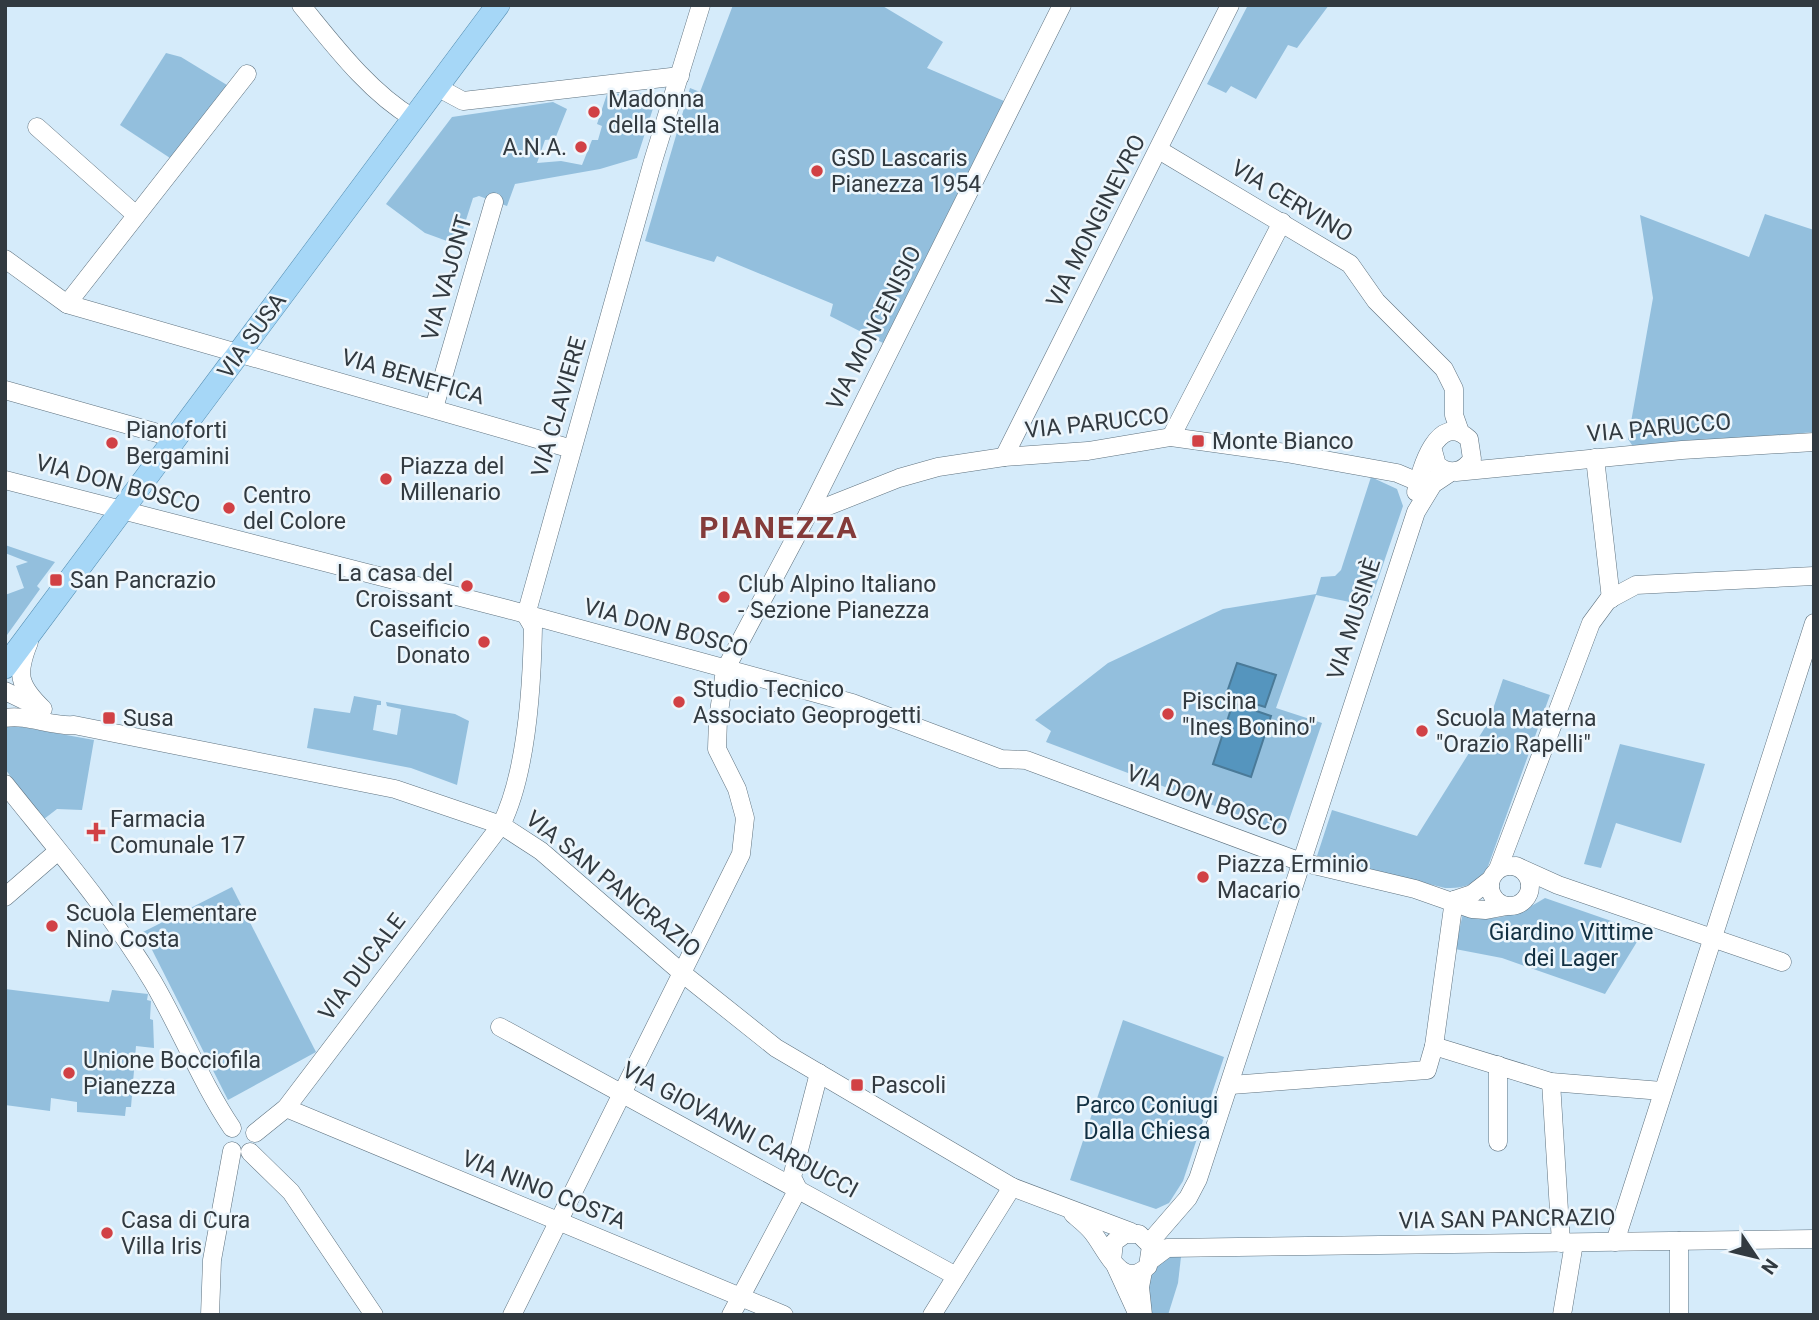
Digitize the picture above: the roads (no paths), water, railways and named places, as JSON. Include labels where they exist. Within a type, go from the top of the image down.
[{"type":"main road","name":"VIA SUSA","points":[[5,667],[498,5]]},
{"type":"street","points":[[300,5],[337,49],[398,108],[413,118]]},
{"type":"street","name":"VIA CLAVIERE","points":[[501,825],[509,808],[527,718],[533,627],[526,615],[653,161],[701,5]]},
{"type":"street","name":"VIA MONCENISIO","points":[[512,1315],[745,842],[742,806],[717,749],[718,719],[726,670],[808,514],[1062,5]]},
{"type":"street","name":"VIA MONGINEVRO","points":[[1004,457],[1230,5]]},
{"type":"street","points":[[5,259],[67,304],[247,74]]},
{"type":"street","points":[[437,87],[463,101],[680,76]]},
{"type":"street","points":[[37,127],[136,215]]},
{"type":"street","name":"VIA CERVINO","points":[[1159,150],[1350,264],[1376,301],[1444,369],[1454,389],[1454,415],[1466,439]]},
{"type":"street","name":"VIA VAJONT","points":[[434,408],[494,202]]},
{"type":"street","points":[[1171,437],[1282,222]]},
{"type":"street","name":"VIA BENEFICA","points":[[67,304],[572,449]]},
{"type":"street","points":[[1416,512],[1418,481],[1448,395],[1444,369]]},
{"type":"street","points":[[5,390],[161,434],[173,443]]},
{"type":"street","points":[[1416,512],[1397,474],[1431,450],[1444,432],[1466,439],[1482,454],[1508,465]]},
{"type":"street","name":"VIA PARUCCO","points":[[808,514],[899,478],[938,467],[1004,457],[1088,451],[1171,437],[1286,453],[1397,474],[1418,481],[1508,465],[1814,442]]},
{"type":"street","points":[[1416,512],[1448,474],[1472,459],[1466,439]]},
{"type":"street","points":[[1431,450],[1437,465],[1448,474]]},
{"type":"street","points":[[1595,458],[1611,599]]},
{"type":"street","name":"VIA DON BOSCO","points":[[5,480],[852,703],[1001,759],[1026,760],[1301,862]]},
{"type":"street","name":"VIA MUSINÈ","points":[[1144,1247],[1174,1215],[1198,1179],[1231,1085],[1416,512]]},
{"type":"street","points":[[1515,904],[1494,900],[1501,872],[1591,623],[1611,599],[1636,585],[1814,576]]},
{"type":"street","points":[[1615,1242],[1814,624]]},
{"type":"street","points":[[34,628],[23,657],[22,682],[28,695],[43,709]]},
{"type":"street","points":[[5,691],[63,717],[74,725]]},
{"type":"street","points":[[8,716],[60,726],[74,725]]},
{"type":"street","name":"VIA SAN PANCRAZIO","points":[[74,725],[395,789],[501,825],[541,851],[682,973],[776,1048],[1012,1187],[1068,1210],[1144,1247],[1814,1239]]},
{"type":"street","points":[[5,784],[134,951],[215,1103],[232,1128]]},
{"type":"street","name":"VIA DUCALE","points":[[255,1133],[286,1108],[501,825]]},
{"type":"street","points":[[5,897],[58,851]]},
{"type":"street","points":[[1301,862],[1454,900],[1480,910],[1515,904],[1541,890],[1558,885]]},
{"type":"street","points":[[1501,872],[1558,885],[1713,941],[1782,962]]},
{"type":"street","points":[[1454,900],[1472,894],[1501,872]]},
{"type":"street","points":[[1501,872],[1529,879],[1529,891],[1515,904]]},
{"type":"street","points":[[1231,1085],[1427,1070],[1434,1046],[1454,900]]},
{"type":"street","name":"VIA GIOVANNI CARDUCCI","points":[[500,1027],[956,1276]]},
{"type":"street","points":[[1434,1046],[1551,1082],[1662,1091]]},
{"type":"street","points":[[1498,1065],[1498,1142]]},
{"type":"street","points":[[731,1315],[798,1189],[792,1177],[819,1073]]},
{"type":"street","points":[[1551,1082],[1568,1243],[1562,1315]]},
{"type":"street","name":"VIA NINO COSTA","points":[[286,1108],[784,1315]]},
{"type":"street","points":[[210,1315],[212,1260],[241,1152],[257,1142],[255,1133],[245,1125],[232,1128]]},
{"type":"street","points":[[232,1128],[227,1142],[291,1192],[374,1315]]},
{"type":"street","points":[[932,1315],[1012,1187]]},
{"type":"street","name":"VIA SAN PANCRAZIO","points":[[1068,1210],[1091,1230],[1114,1264],[1140,1315]]},
{"type":"street","points":[[1174,1215],[1178,1235],[1202,1248]]},
{"type":"street","points":[[1679,1241],[1679,1315]]},
{"type":"street","points":[[1114,1242],[1144,1247],[1126,1274],[1114,1264],[1114,1242]]},
{"type":"street","points":[[1140,1315],[1144,1247]]},
{"type":"place","name":"Madonna della Stella","points":[[594,112]]},
{"type":"place","name":"A.N.A.","points":[[581,147]]},
{"type":"place","name":"GSD Lascaris Pianezza 1954","points":[[817,171]]},
{"type":"place","name":"Monte Bianco","points":[[1198,441]]},
{"type":"place","name":"Pianoforti Bergamini","points":[[112,443]]},
{"type":"place","name":"Piazza del Millenario","points":[[386,479]]},
{"type":"place","name":"Centro del Colore","points":[[229,508]]},
{"type":"place","name":"San Pancrazio","points":[[56,580]]},
{"type":"place","name":"La casa del Croissant","points":[[467,586]]},
{"type":"place","name":"Club Alpino Italiano - Sezione Pianezza","points":[[724,597]]},
{"type":"place","name":"Caseificio Donato","points":[[484,642]]},
{"type":"place","name":"Studio Tecnico Associato Geoprogetti","points":[[679,702]]},
{"type":"place","name":"Piscina \"Ines Bonino\"","points":[[1168,714]]},
{"type":"place","name":"Susa","points":[[109,718]]},
{"type":"place","name":"Scuola Materna \"Orazio Rapelli\"","points":[[1422,731]]},
{"type":"place","name":"Farmacia Comunale 17","points":[[96,832]]},
{"type":"place","name":"Piazza Erminio Macario","points":[[1203,877]]},
{"type":"place","name":"Scuola Elementare Nino Costa","points":[[52,926]]},
{"type":"place","name":"Unione Bocciofila Pianezza","points":[[69,1073]]},
{"type":"place","name":"Pascoli","points":[[857,1085]]},
{"type":"place","name":"Casa di Cura Villa Iris","points":[[107,1233]]},
{"type":"district","name":"PIANEZZA","points":[[779,527]]},
{"type":"park label","name":"Giardino Vittime dei Lager","points":[[1571,945]]},
{"type":"park label","name":"Parco Coniugi Dalla Chiesa","points":[[1147,1118]]}]
